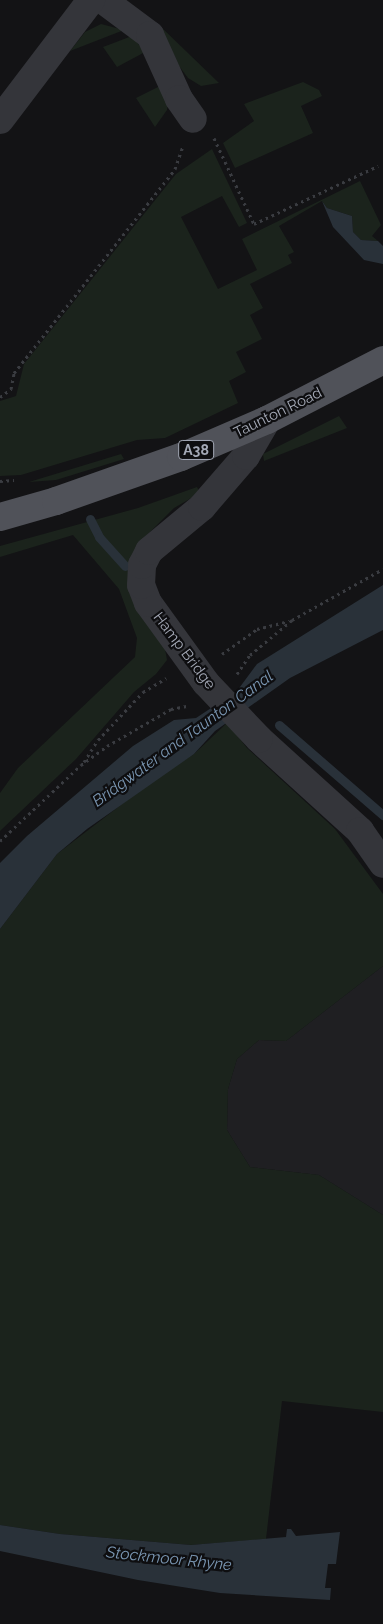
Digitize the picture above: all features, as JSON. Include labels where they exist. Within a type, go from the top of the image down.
[{"type":"main road","name":"Taunton Road","points":[[0,517],[145,470],[266,420],[383,360]]},
{"type":"street","points":[[0,120],[91,0]]},
{"type":"street","points":[[103,0],[150,35],[179,98],[202,126]]},
{"type":"street","name":"Hamp Bridge","points":[[266,420],[246,456],[202,507],[148,551],[142,566],[141,585],[148,602],[259,739],[360,831],[383,864]]},
{"type":"path","points":[[0,397],[11,389],[14,373],[175,169],[202,126],[254,224],[378,166]]},
{"type":"path","points":[[211,679],[250,655],[292,620],[383,570]]},
{"type":"path","points":[[0,842],[81,766],[107,746],[170,709],[194,707]]},
{"type":"shaded area","points":[[101,24],[124,30],[70,51],[85,32]]},
{"type":"shaded area","points":[[160,26],[219,83],[201,86],[188,78],[179,66]]},
{"type":"shaded area","points":[[132,36],[145,52],[117,67],[103,47]]},
{"type":"shaded area","points":[[303,82],[319,90],[322,96],[301,106],[313,133],[235,168],[223,143],[254,121],[244,104]]},
{"type":"shaded area","points":[[160,86],[168,103],[167,110],[155,127],[136,98]]},
{"type":"shaded area","points":[[212,149],[247,223],[239,227],[222,196],[181,217],[218,289],[257,270],[242,239],[360,181],[381,225],[372,236],[378,241],[361,240],[353,232],[352,216],[327,208],[322,201],[279,226],[294,252],[288,255],[292,263],[250,284],[263,308],[250,315],[262,339],[236,352],[246,372],[229,381],[238,403],[165,438],[137,440],[21,475],[0,476],[0,401],[16,396],[24,364],[176,174]]},
{"type":"shaded area","points":[[339,416],[347,428],[264,461],[263,454]]},
{"type":"shaded area","points":[[121,454],[124,459],[56,480],[29,482]]},
{"type":"shaded area","points":[[197,487],[200,493],[174,508],[145,537],[167,660],[156,674],[134,692],[76,759],[0,831],[0,793],[18,768],[135,657],[137,638],[119,589],[73,535],[0,557],[0,546],[138,508]]},
{"type":"shaded area","points":[[227,723],[247,748],[335,829],[383,894],[383,966],[286,1041],[259,1040],[237,1059],[228,1089],[227,1130],[250,1167],[319,1175],[383,1215],[383,1412],[282,1401],[266,1539],[191,1545],[60,1534],[0,1525],[0,929],[57,854],[160,775],[194,754]]},
{"type":"shaded area","points":[[383,966],[383,1215],[319,1175],[250,1167],[227,1130],[228,1089],[237,1059],[259,1040],[286,1041]]},
{"type":"water","points":[[322,201],[327,208],[352,216],[353,232],[361,240],[378,241],[383,246],[383,264],[364,260],[333,227]]},
{"type":"water","name":"Bridgwater and Taunton Canal","points":[[383,585],[383,630],[290,678],[215,731],[194,754],[87,829],[57,854],[0,929],[0,863],[27,836],[133,746],[174,720],[196,718],[237,691],[257,664]]},
{"type":"water","name":"Stockmoor Rhyne","points":[[0,1525],[60,1534],[191,1545],[286,1537],[287,1529],[291,1529],[296,1536],[340,1532],[336,1564],[328,1564],[325,1588],[331,1588],[330,1600],[220,1593],[138,1580],[0,1551]]},
{"type":"waterway","points":[[90,519],[99,537],[125,566]]},
{"type":"waterway","points":[[279,725],[383,815]]}]
